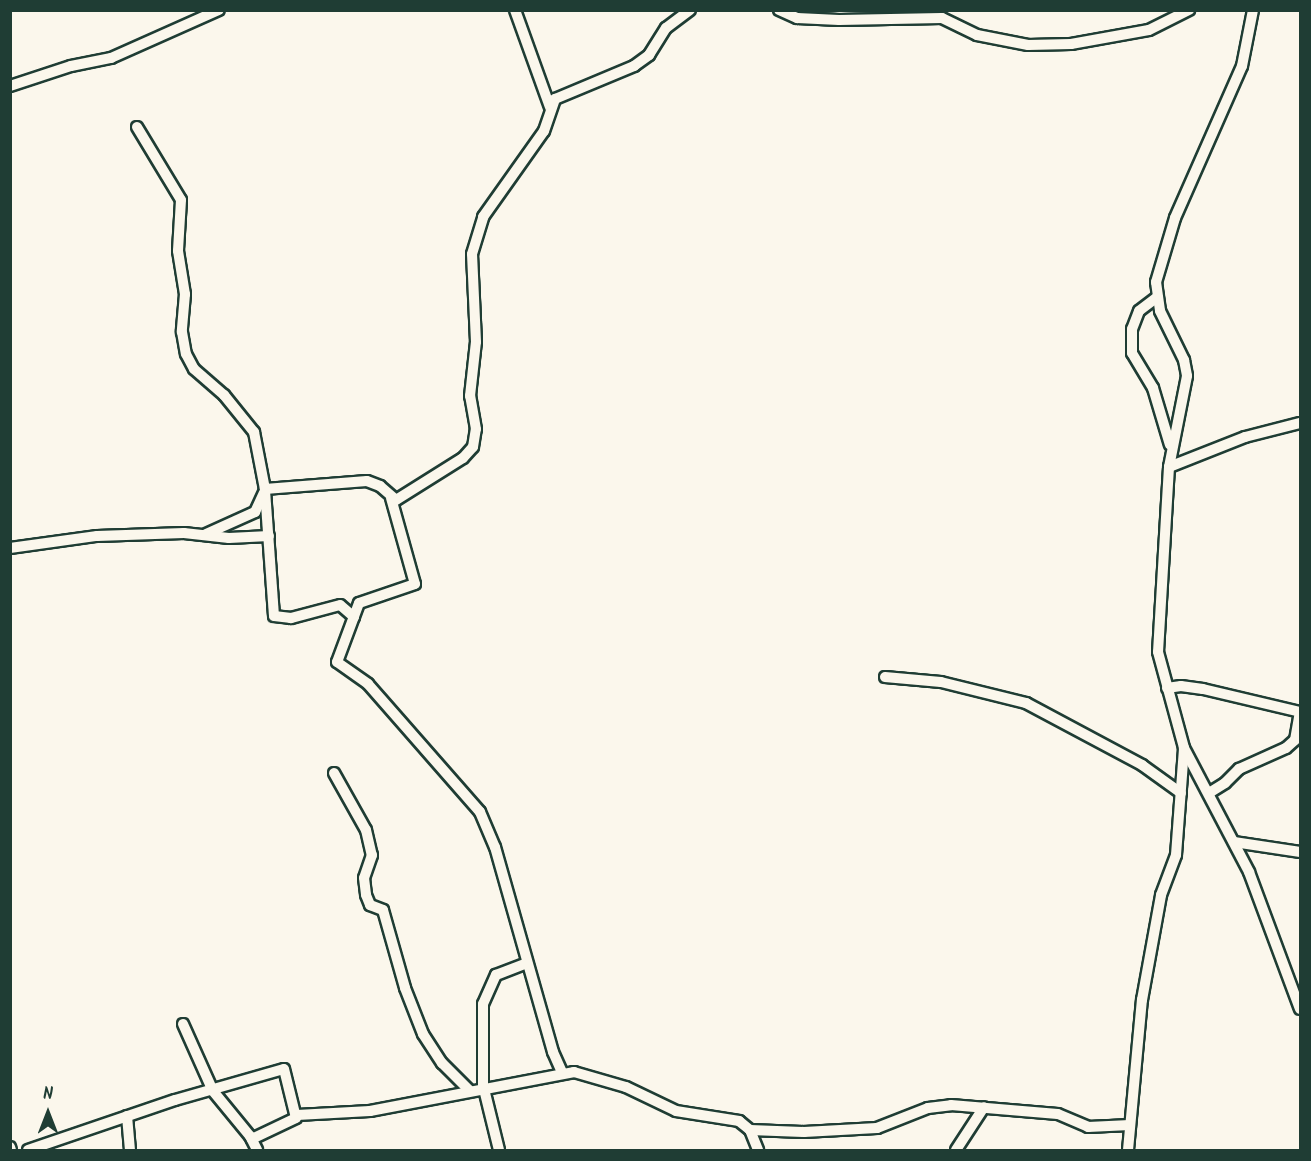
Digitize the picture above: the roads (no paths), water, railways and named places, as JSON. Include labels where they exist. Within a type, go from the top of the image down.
[{"type":"street","points":[[10,86],[71,66],[111,58],[219,10]]},
{"type":"street","points":[[526,10],[518,16],[550,107]]},
{"type":"street","points":[[391,498],[403,496],[463,458],[474,447],[476,429],[470,385],[476,342],[472,254],[476,233],[544,131],[550,107],[564,94],[634,66],[649,55],[666,28],[690,10]]},
{"type":"street","points":[[778,10],[797,18],[839,20],[942,18],[977,35],[1028,45],[1071,44],[1149,30],[1189,10]]},
{"type":"street","points":[[1253,10],[1242,66],[1165,245],[1156,298],[1184,360],[1187,376],[1169,467],[1158,652],[1184,748],[1249,872],[1300,1009]]},
{"type":"street","points":[[137,127],[181,200],[178,251],[185,294],[182,332],[186,354],[202,378],[224,395],[254,432],[265,491],[274,616],[291,618],[340,605],[354,617]]},
{"type":"street","points":[[1156,298],[1139,311],[1132,329],[1132,352],[1153,388],[1171,449]]},
{"type":"street","points":[[1169,467],[1245,437],[1300,423]]},
{"type":"street","points":[[265,491],[357,480],[380,486],[391,498],[415,584],[362,601],[340,649],[339,666],[368,684],[480,812],[495,847],[527,963],[562,1072]]},
{"type":"street","points":[[206,534],[255,512],[265,491]]},
{"type":"street","points":[[10,548],[97,536],[206,534],[229,538],[268,536]]},
{"type":"street","points":[[885,677],[941,682],[1026,703],[1142,765],[1181,793]]},
{"type":"street","points":[[1167,688],[1181,686],[1203,689],[1300,712],[1295,740],[1286,748],[1239,769],[1225,783],[1209,793]]},
{"type":"street","points":[[1128,1150],[1142,1000],[1161,895],[1176,855],[1184,748]]},
{"type":"street","points":[[334,773],[366,830],[372,855],[364,878],[366,895],[370,905],[383,910],[405,988],[423,1034],[442,1063],[470,1091]]},
{"type":"street","points":[[1182,780],[1191,776],[1200,777]]},
{"type":"street","points":[[1234,842],[1300,852]]},
{"type":"street","points":[[499,1150],[484,1089],[481,1019],[485,992],[496,975],[527,963]]},
{"type":"street","points":[[183,1024],[213,1091],[252,1139],[257,1150]]},
{"type":"street","points":[[28,1150],[128,1116],[284,1069],[297,1115]]},
{"type":"street","points":[[252,1139],[297,1115],[370,1110],[562,1072],[626,1087],[676,1110],[739,1121],[750,1130],[758,1150]]},
{"type":"street","points":[[750,1130],[804,1132],[877,1128],[928,1108],[984,1107],[1058,1114],[1088,1127],[1130,1125]]},
{"type":"street","points":[[956,1150],[984,1107]]},
{"type":"street","points":[[128,1116],[130,1150]]}]
